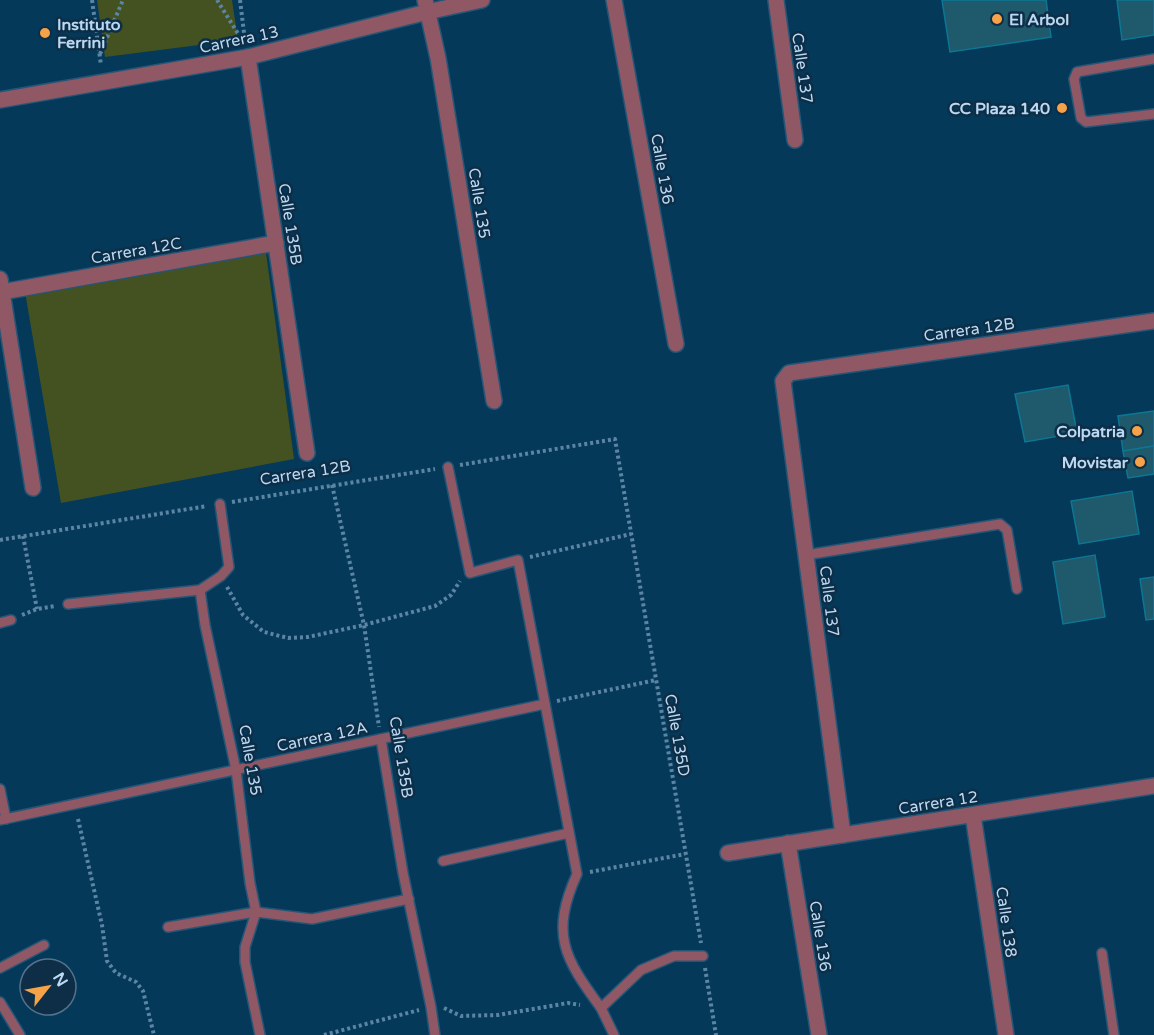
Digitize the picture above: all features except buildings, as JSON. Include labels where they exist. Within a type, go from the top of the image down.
[{"type":"street","name":"Carrera 13","points":[[0,100],[104,83],[247,51],[426,6],[482,0]]},
{"type":"street","name":"Calle 136","points":[[614,0],[676,344]]},
{"type":"street","name":"Calle 137","points":[[776,0],[795,140]]},
{"type":"street","name":"Calle 135","points":[[426,6],[438,58],[494,401]]},
{"type":"street","name":"Calle 135B","points":[[247,51],[308,453]]},
{"type":"street","name":"Carrera 12C","points":[[1,285],[276,243]]},
{"type":"street","points":[[1,285],[33,489]]},
{"type":"street","name":"Carrera 12B","points":[[789,373],[1154,321]]},
{"type":"street","name":"Calle 137","points":[[789,373],[783,381],[843,835]]},
{"type":"street","name":"Carrera 12","points":[[728,853],[1154,786]]},
{"type":"street","name":"Calle 138","points":[[973,815],[1006,1035]]},
{"type":"street","name":"Calle 136","points":[[788,843],[819,1035]]},
{"type":"lane","points":[[1154,58],[1077,72],[1074,79],[1080,118],[1086,122],[1154,114]]},
{"type":"lane","points":[[448,467],[470,573],[518,560],[577,874],[569,891],[561,935],[572,967],[602,1008],[614,1035]]},
{"type":"lane","points":[[68,604],[200,590],[227,571],[230,563],[220,504]]},
{"type":"lane","points":[[806,555],[1000,524],[1006,530],[1017,589]]},
{"type":"lane","name":"Calle 135","points":[[200,590],[205,626],[236,770],[250,884],[256,912],[245,947],[245,962],[260,1035]]},
{"type":"lane","points":[[0,623],[11,620]]},
{"type":"lane","name":"Carrera 12A","points":[[3,819],[544,704]]},
{"type":"lane","name":"Calle 135B","points":[[381,739],[435,1035]]},
{"type":"lane","points":[[0,789],[3,819]]},
{"type":"lane","points":[[443,861],[569,833]]},
{"type":"lane","points":[[168,927],[256,912],[312,919],[409,899]]},
{"type":"lane","points":[[0,968],[44,945]]},
{"type":"lane","points":[[1102,953],[1114,1035]]},
{"type":"lane","points":[[602,1008],[641,970],[674,956],[703,956]]},
{"type":"lane","points":[[0,1002],[20,1035]]},
{"type":"path","points":[[92,0],[104,83]]},
{"type":"path","points":[[99,55],[123,0]]},
{"type":"path","points":[[218,0],[247,51]]},
{"type":"path","points":[[240,0],[247,51]]},
{"type":"path","name":"Carrera 12B","points":[[0,540],[615,439]]},
{"type":"path","name":"Calle 135D","points":[[615,439],[716,1035]]},
{"type":"path","name":"Calle 135B","points":[[332,485],[364,625],[381,739]]},
{"type":"path","points":[[518,560],[631,534]]},
{"type":"path","points":[[23,536],[37,609]]},
{"type":"path","points":[[221,576],[243,615],[264,632],[288,638],[308,637],[364,625],[435,606],[451,595],[460,581],[470,573]]},
{"type":"path","points":[[11,620],[37,609],[68,604]]},
{"type":"path","points":[[544,704],[656,680]]},
{"type":"path","points":[[74,804],[102,925],[107,961],[116,974],[136,982],[143,991],[154,1035]]},
{"type":"path","points":[[577,874],[686,854]]},
{"type":"path","points":[[324,1035],[431,1007],[446,1008],[462,1016],[498,1015],[568,1003],[602,1008]]},
{"type":"green space","points":[[97,0],[232,0],[238,40],[105,57]]},
{"type":"green space","points":[[266,253],[294,459],[61,503],[25,292]]},
{"type":"place","name":"El Arbol","points":[[997,19]]},
{"type":"place","name":"Instituto Ferrini","points":[[45,33]]},
{"type":"place","name":"CC Plaza 140","points":[[1062,108]]},
{"type":"place","name":"Colpatria","points":[[1137,431]]},
{"type":"place","name":"Movistar","points":[[1140,462]]}]
